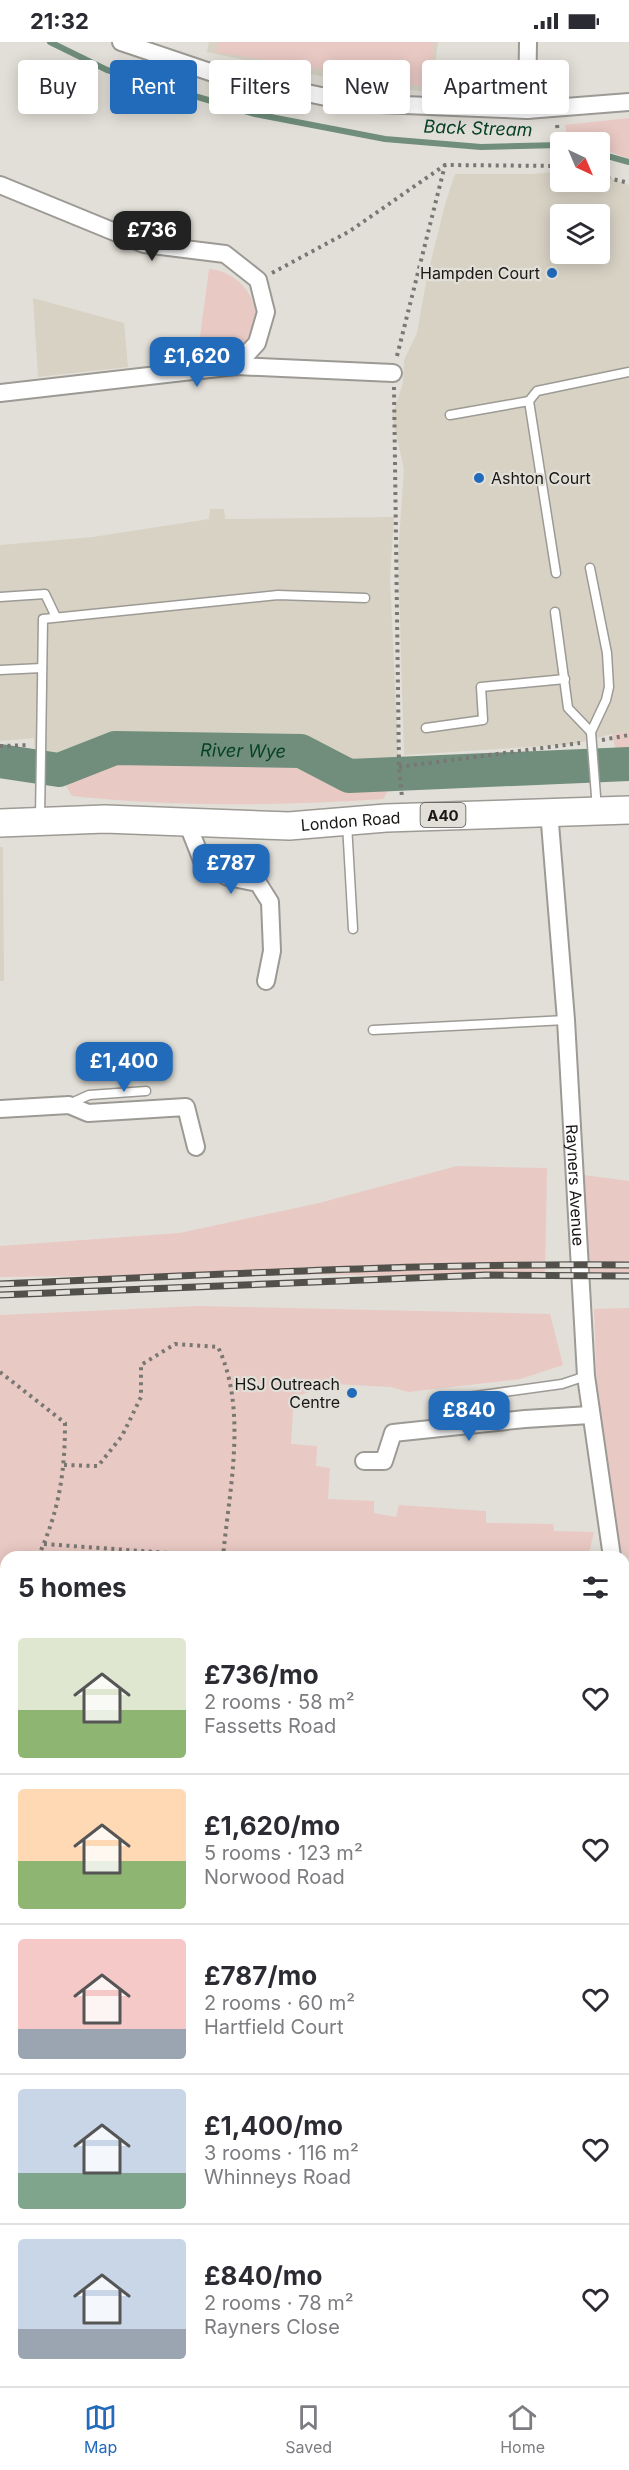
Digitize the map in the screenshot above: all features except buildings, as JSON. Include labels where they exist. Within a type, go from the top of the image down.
[{"type":"main road","name":"London Road","points":[[0,823],[186,820],[289,825],[549,811],[629,810]]},
{"type":"street","points":[[121,42],[213,73],[354,102],[422,105]]},
{"type":"street","points":[[528,42],[528,60]]},
{"type":"street","points":[[569,107],[629,102]]},
{"type":"street","points":[[0,184],[144,244],[225,254],[258,280],[266,312],[257,343],[236,366]]},
{"type":"street","points":[[0,393],[236,366],[393,372]]},
{"type":"street","name":"Rayners Avenue","points":[[549,811],[566,1020],[586,1376],[611,1551]]},
{"type":"street","points":[[186,820],[203,863],[228,877],[258,883],[270,902],[272,951],[266,981]]},
{"type":"street","points":[[0,1109],[69,1105],[88,1113],[186,1107],[196,1147]]},
{"type":"street","points":[[364,1461],[384,1461],[393,1433],[525,1419],[590,1415]]},
{"type":"lane","points":[[450,415],[529,401],[537,391],[629,372]]},
{"type":"lane","points":[[529,401],[556,573]]},
{"type":"lane","points":[[590,568],[607,653],[609,687],[606,700],[591,732],[597,809]]},
{"type":"lane","points":[[0,597],[45,594],[56,618]]},
{"type":"lane","points":[[40,821],[43,619],[278,595],[365,598]]},
{"type":"lane","points":[[555,612],[568,708],[591,732]]},
{"type":"lane","points":[[0,670],[42,668]]},
{"type":"lane","points":[[426,728],[483,720],[481,687],[565,679]]},
{"type":"lane","points":[[346,821],[353,929]]},
{"type":"lane","points":[[374,1030],[566,1020]]},
{"type":"lane","points":[[69,1105],[89,1095],[146,1091]]},
{"type":"lane","points":[[446,1400],[562,1384],[586,1376]]},
{"type":"path","points":[[555,114],[558,132]]},
{"type":"path","points":[[258,280],[350,231],[445,165],[550,166]]},
{"type":"path","points":[[402,797],[399,767],[393,372],[445,165]]},
{"type":"path","points":[[610,178],[629,183]]},
{"type":"path","points":[[399,767],[629,735]]},
{"type":"path","points":[[0,746],[40,745]]},
{"type":"path","points":[[64,1466],[98,1466],[122,1436],[141,1397],[141,1365],[175,1344],[218,1347],[229,1370],[234,1428],[224,1551]]},
{"type":"path","points":[[0,1372],[65,1423],[64,1466],[58,1509],[41,1551]]},
{"type":"path","points":[[44,1544],[141,1551]]},
{"type":"shaded area","points":[[209,42],[438,42],[435,60],[422,60],[422,91],[410,90],[410,60],[323,60],[323,77],[311,74],[311,60],[245,60],[207,52]]},
{"type":"shaded area","points":[[218,42],[433,42],[433,60],[422,60],[422,86],[410,84],[410,60],[323,60],[323,70],[311,68],[311,60],[264,60],[216,52]]},
{"type":"shaded area","points":[[629,118],[629,159],[610,152],[610,132],[566,132],[565,125]]},
{"type":"shaded area","points":[[550,172],[550,192],[610,192],[610,178],[629,185],[629,732],[574,744],[404,755],[398,555],[404,469],[392,416],[403,383],[404,360],[417,333],[427,277],[455,174]]},
{"type":"shaded area","points":[[209,269],[237,280],[247,291],[256,317],[253,330],[246,342],[233,352],[197,359]]},
{"type":"shaded area","points":[[33,298],[124,323],[128,367],[38,377]]},
{"type":"shaded area","points":[[210,509],[224,509],[225,519],[394,517],[390,578],[399,770],[351,770],[321,752],[272,747],[126,748],[84,761],[59,776],[36,775],[34,738],[0,741],[0,545],[93,537],[209,519]]},
{"type":"shaded area","points":[[629,732],[629,760],[618,761],[612,734]]},
{"type":"shaded area","points":[[125,760],[311,764],[325,767],[345,787],[390,788],[383,799],[305,803],[189,804],[72,796],[66,786],[96,769]]},
{"type":"shaded area","points":[[0,847],[3,847],[4,981],[0,981]]},
{"type":"shaded area","points":[[457,1166],[547,1168],[545,1278],[294,1274],[0,1277],[0,1246],[180,1233],[319,1203]]},
{"type":"shaded area","points":[[584,1175],[629,1181],[629,1275],[582,1279]]},
{"type":"shaded area","points":[[198,1306],[550,1314],[563,1365],[520,1379],[408,1392],[391,1387],[333,1384],[294,1397],[291,1444],[317,1446],[316,1466],[330,1468],[328,1499],[374,1501],[374,1513],[396,1517],[399,1505],[486,1511],[486,1523],[553,1524],[554,1531],[594,1532],[589,1551],[0,1551],[0,1315]]},
{"type":"shaded area","points":[[629,1308],[629,1551],[618,1549],[597,1392],[594,1309]]},
{"type":"waterway","name":"Back Stream","points":[[50,42],[107,70],[255,114],[385,139],[481,147],[550,145]]},
{"type":"waterway","name":"Back Stream","points":[[610,157],[629,162]]},
{"type":"waterway","name":"River Wye","points":[[0,761],[59,770],[115,748],[301,751],[349,776],[629,764]]},
{"type":"railway","points":[[0,1284],[393,1268],[629,1265]]},
{"type":"railway","points":[[0,1295],[486,1275],[629,1276]]},
{"type":"place","name":"Hampden Court","points":[[552,273]]},
{"type":"place","name":"Ashton Court","points":[[479,478]]},
{"type":"place","name":"HSJ Outreach Centre","points":[[352,1393]]}]
